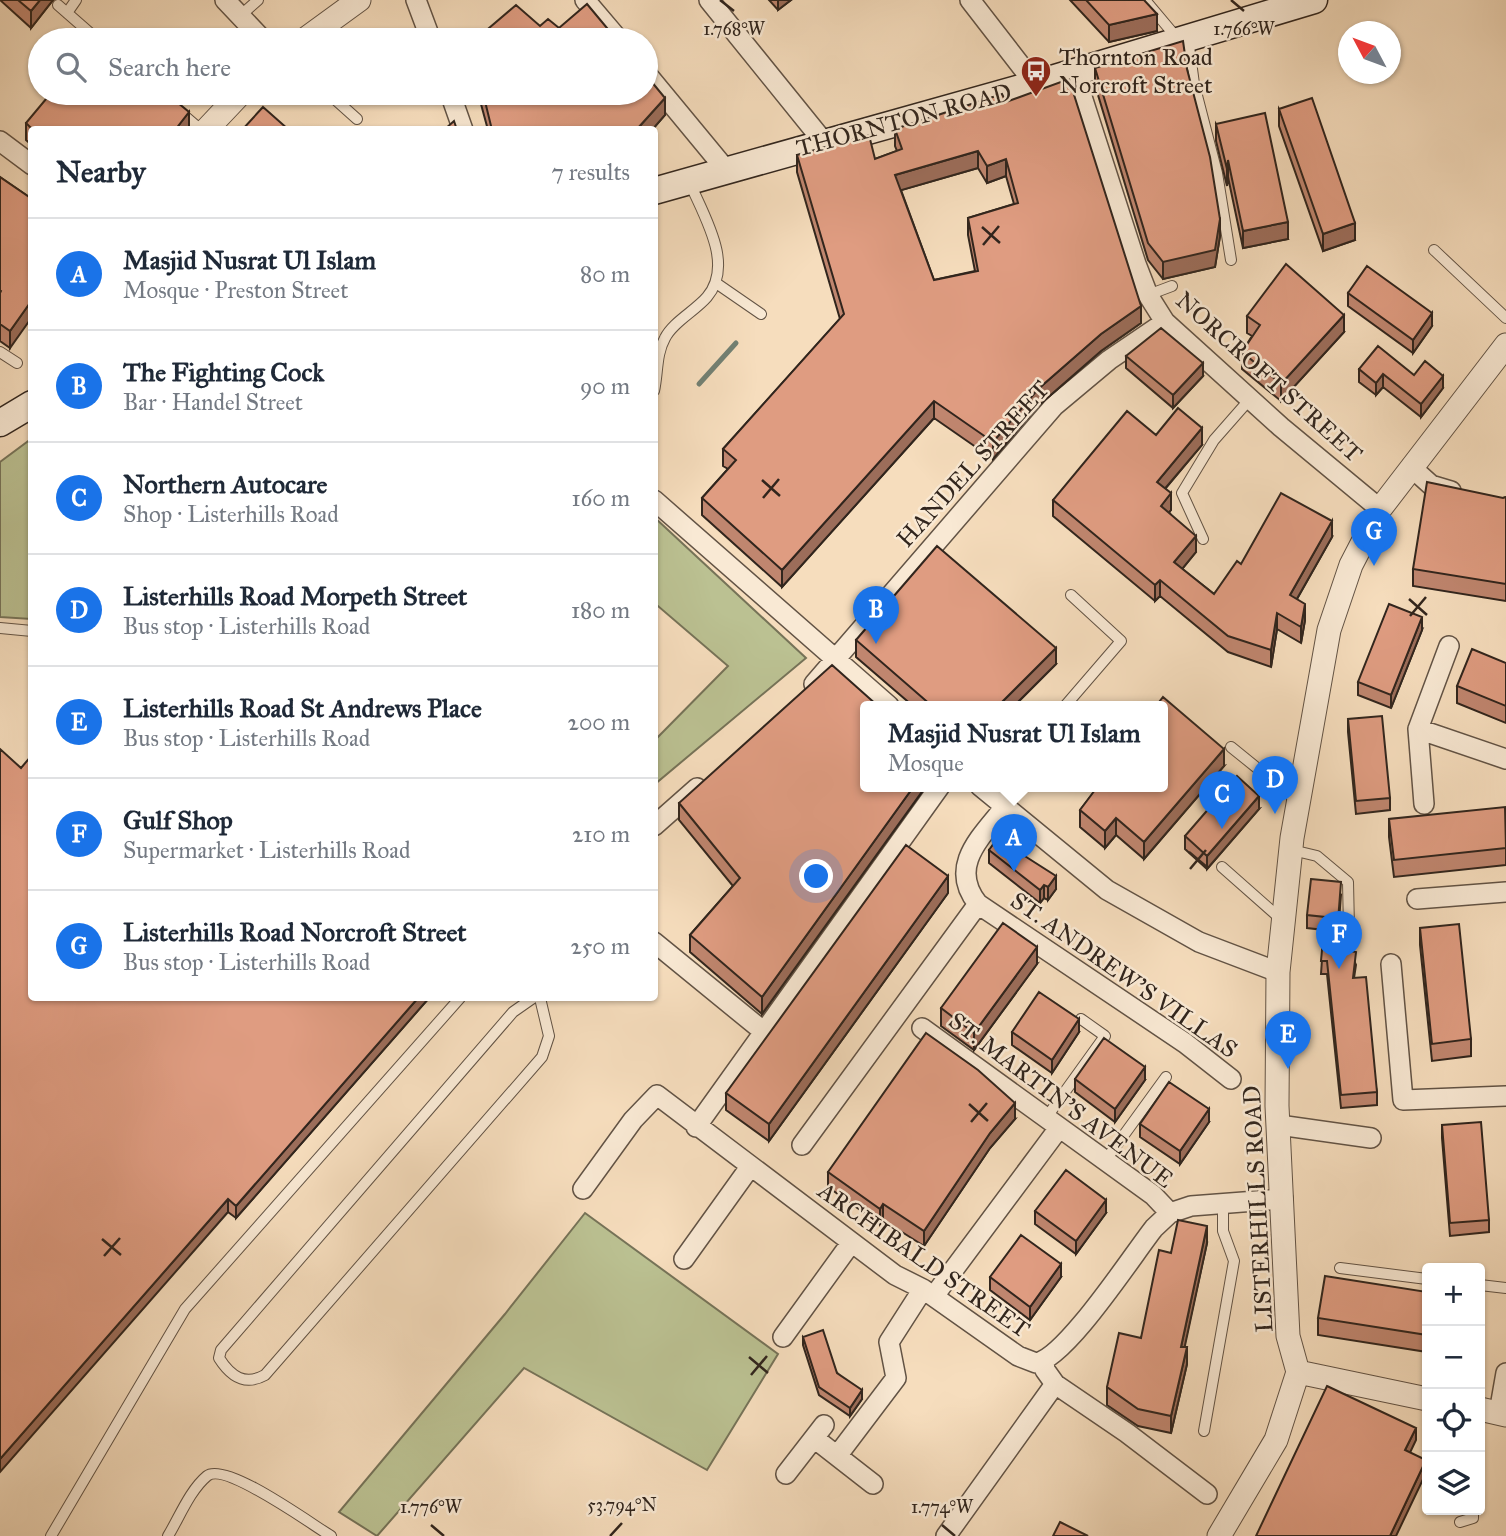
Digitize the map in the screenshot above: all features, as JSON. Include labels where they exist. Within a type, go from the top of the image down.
[{"type":"main road","name":"THORNTON ROAD","points":[[658,190],[1184,40],[1307,1]]},
{"type":"main road","points":[[0,423],[28,406]]},
{"type":"street","points":[[225,0],[252,28]]},
{"type":"street","points":[[320,28],[359,0]]},
{"type":"street","points":[[416,0],[426,28]]},
{"type":"street","points":[[585,0],[608,28]]},
{"type":"street","points":[[709,0],[822,141]]},
{"type":"street","points":[[970,0],[1035,83]]},
{"type":"street","name":"NORCROFT STREET","points":[[1074,72],[1148,295],[1165,322],[1250,399],[1380,509]]},
{"type":"street","points":[[658,88],[727,171]]},
{"type":"street","points":[[208,126],[229,105]]},
{"type":"street","points":[[454,105],[462,126]]},
{"type":"street","points":[[0,141],[28,162]]},
{"type":"street","name":"HANDEL STREET","points":[[795,701],[837,660],[1054,406],[1109,360],[1165,322]]},
{"type":"street","name":"LISTERHILLS ROAD","points":[[1298,1372],[1288,1336],[1279,1125],[1278,972],[1291,850],[1329,630],[1351,565],[1380,509],[1506,345]]},
{"type":"street","points":[[1411,467],[1431,485],[1471,496]]},
{"type":"street","points":[[658,503],[882,701]]},
{"type":"street","points":[[1424,804],[1418,729],[1448,646]]},
{"type":"street","points":[[1418,729],[1506,759]]},
{"type":"street","points":[[658,822],[715,772]]},
{"type":"street","points":[[696,1127],[763,1031],[830,944],[936,792]]},
{"type":"street","points":[[991,792],[1004,808],[1107,890],[1161,923],[1238,959],[1278,972]]},
{"type":"street","name":"ST. ANDREW'S VILLAS","points":[[1004,808],[972,849],[966,869],[966,889],[978,904],[1185,1043],[1231,1079]]},
{"type":"street","points":[[1417,899],[1506,892]]},
{"type":"street","points":[[802,1145],[911,1019],[978,904]]},
{"type":"street","points":[[658,945],[763,1031]]},
{"type":"street","points":[[1391,964],[1403,1100],[1506,1096]]},
{"type":"street","name":"ST. MARTIN'S AVENUE","points":[[911,1019],[1153,1195],[1170,1213]]},
{"type":"street","name":"ARCHIBALD STREET","points":[[583,1189],[644,1106],[657,1095],[895,1275],[929,1293],[1018,1356],[1037,1363],[1044,1362],[1045,1370],[1055,1384],[1127,1433],[1207,1494]]},
{"type":"street","points":[[837,1456],[896,1378],[896,1370],[887,1347],[1052,1123]]},
{"type":"street","points":[[1279,1125],[1371,1138]]},
{"type":"street","points":[[684,1259],[750,1167]]},
{"type":"street","points":[[1044,1362],[1055,1356],[1073,1336],[1154,1228],[1170,1213],[1191,1206],[1283,1199]]},
{"type":"street","points":[[783,1336],[851,1243]]},
{"type":"street","points":[[1219,1536],[1276,1440],[1298,1372],[1422,1398]]},
{"type":"street","points":[[1495,1412],[1506,1373]]},
{"type":"street","points":[[946,1536],[1055,1384]]},
{"type":"street","points":[[786,1474],[819,1431],[837,1456],[873,1483]]},
{"type":"lane","points":[[67,13],[76,0]]},
{"type":"lane","points":[[240,16],[258,0]]},
{"type":"lane","points":[[1145,0],[1184,40],[1217,173],[1231,260]]},
{"type":"lane","points":[[58,5],[85,28]]},
{"type":"lane","points":[[173,105],[199,126]]},
{"type":"lane","points":[[341,105],[357,119]]},
{"type":"lane","points":[[658,359],[666,335],[708,296],[716,283],[719,268],[714,243],[689,181]]},
{"type":"lane","points":[[1434,250],[1506,318]]},
{"type":"lane","points":[[716,283],[761,314]]},
{"type":"lane","points":[[1148,295],[1172,286]]},
{"type":"lane","points":[[0,352],[16,363]]},
{"type":"lane","points":[[1203,539],[1182,493],[1214,440],[1250,399]]},
{"type":"lane","points":[[1069,701],[1121,641],[1070,595]]},
{"type":"lane","points":[[0,628],[28,631]]},
{"type":"lane","points":[[1231,747],[1299,802]]},
{"type":"lane","points":[[1291,850],[1317,856],[1348,882],[1349,928]]},
{"type":"lane","points":[[1222,867],[1283,921]]},
{"type":"lane","points":[[51,1536],[185,1309],[457,1001]]},
{"type":"lane","points":[[529,1001],[513,1012],[222,1350],[219,1358],[241,1381],[253,1382],[265,1376],[542,1056],[549,1036],[541,1001]]},
{"type":"lane","points":[[1052,1123],[1105,1036],[1082,1019]]},
{"type":"lane","points":[[1105,1161],[1166,1077]]},
{"type":"lane","points":[[1204,1431],[1234,1261],[1223,1231],[1223,1205]]},
{"type":"lane","points":[[1340,1268],[1422,1278]]},
{"type":"lane","points":[[1485,1286],[1506,1288]]},
{"type":"lane","points":[[168,1536],[197,1488],[208,1475],[215,1472],[237,1479],[331,1536]]},
{"type":"lane","points":[[1460,1522],[1473,1518],[1473,1515]]},
{"type":"green space","points":[[28,441],[28,619],[0,617],[0,462]]},
{"type":"green space","points":[[658,521],[806,658],[658,781],[658,737],[728,666],[658,606]]},
{"type":"green space","points":[[585,1213],[778,1354],[707,1470],[524,1368],[377,1536],[339,1512],[505,1314]]},
{"type":"building","points":[[18,0],[40,0],[31,11]]},
{"type":"building","points":[[1086,0],[1144,0],[1157,14],[1109,25]]},
{"type":"building","points":[[587,4],[607,28],[559,28]]},
{"type":"building","points":[[516,5],[540,26],[548,19],[559,28],[489,28]]},
{"type":"building","points":[[1183,41],[1187,69],[1210,157],[1220,219],[1215,250],[1163,262],[1148,243],[1095,68]]},
{"type":"building","points":[[1069,79],[1141,306],[1101,334],[1037,390],[993,442],[934,401],[782,570],[702,498],[736,460],[723,449],[844,314],[797,155],[869,135],[875,159],[902,149],[895,129],[1002,94],[1006,102]],"holes":[[[978,151],[987,166],[1006,159],[1018,203],[968,218],[978,271],[934,280],[895,175]]]},
{"type":"building","points":[[658,90],[665,98],[640,126],[491,126],[486,105],[658,105]]},
{"type":"building","points":[[1312,98],[1355,223],[1323,234],[1279,109]]},
{"type":"building","points":[[41,105],[181,105],[189,112],[178,126],[29,126],[26,123]]},
{"type":"building","points":[[263,107],[284,126],[246,126]]},
{"type":"building","points":[[1265,113],[1288,222],[1243,231],[1228,160],[1227,169],[1216,124]]},
{"type":"building","points":[[0,177],[28,196],[28,306],[10,331],[0,324]]},
{"type":"building","points":[[1286,264],[1344,315],[1281,384],[1242,352],[1260,325],[1247,316]]},
{"type":"building","points":[[1367,266],[1432,313],[1413,340],[1348,293]]},
{"type":"building","points":[[1161,328],[1203,363],[1173,395],[1126,356]]},
{"type":"building","points":[[1378,346],[1414,375],[1425,361],[1443,376],[1421,404],[1383,374],[1376,383],[1359,369]]},
{"type":"building","points":[[1178,408],[1202,428],[1157,482],[1171,493],[1161,506],[1196,536],[1174,562],[1214,594],[1237,561],[1241,564],[1281,493],[1332,521],[1290,595],[1305,604],[1301,627],[1277,613],[1271,650],[1228,636],[1160,580],[1155,585],[1053,500],[1127,411],[1156,435]]},
{"type":"building","points":[[1427,482],[1506,497],[1506,584],[1413,569]]},
{"type":"building","points":[[937,546],[1056,648],[1003,701],[926,701],[856,640]]},
{"type":"building","points":[[1389,604],[1422,617],[1391,695],[1358,682]]},
{"type":"building","points":[[1472,649],[1506,663],[1506,706],[1457,686]]},
{"type":"building","points":[[832,665],[872,701],[860,701],[860,792],[910,792],[762,997],[690,935],[740,878],[679,803]]},
{"type":"building","points":[[1168,701],[1224,749],[1144,842],[1116,818],[1105,831],[1080,810],[1094,792],[1168,792]]},
{"type":"building","points":[[1382,716],[1390,798],[1356,801],[1348,719]]},
{"type":"building","points":[[0,749],[21,768],[28,760],[28,1001],[415,1001],[236,1206],[228,1199],[0,1459]]},
{"type":"building","points":[[1237,776],[1259,796],[1207,856],[1185,836]]},
{"type":"building","points":[[1505,807],[1506,848],[1394,860],[1389,819]]},
{"type":"building","points":[[1002,832],[1023,848],[1020,853],[1056,876],[1048,887],[1044,885],[1040,890],[989,850]]},
{"type":"building","points":[[906,845],[948,876],[769,1124],[726,1093]]},
{"type":"building","points":[[1311,879],[1341,882],[1337,934],[1350,935],[1349,951],[1356,952],[1353,978],[1366,977],[1377,1092],[1341,1095],[1327,961],[1321,961],[1325,917],[1307,915]]},
{"type":"building","points":[[1003,923],[1037,947],[974,1033],[941,1008]]},
{"type":"building","points":[[1459,924],[1471,1039],[1432,1044],[1420,928]]},
{"type":"building","points":[[1039,992],[1079,1019],[1052,1060],[1012,1032]]},
{"type":"building","points":[[926,1033],[978,1070],[1015,1103],[990,1133],[924,1231],[883,1204],[880,1209],[828,1172]]},
{"type":"building","points":[[1104,1038],[1145,1067],[1115,1109],[1075,1079]]},
{"type":"building","points":[[1169,1082],[1209,1109],[1180,1151],[1140,1124]]},
{"type":"building","points":[[1481,1122],[1489,1220],[1450,1223],[1442,1125]]},
{"type":"building","points":[[1066,1170],[1106,1200],[1076,1241],[1035,1211]]},
{"type":"building","points":[[1178,1220],[1207,1226],[1181,1347],[1187,1347],[1171,1416],[1138,1409],[1107,1387],[1119,1333],[1141,1338],[1159,1250],[1171,1253]]},
{"type":"building","points":[[1021,1235],[1061,1264],[1030,1307],[990,1277]]},
{"type":"building","points":[[1325,1276],[1422,1291],[1422,1334],[1318,1318]]},
{"type":"building","points":[[823,1330],[837,1373],[862,1390],[850,1408],[819,1387],[803,1337]]},
{"type":"building","points":[[1327,1386],[1416,1428],[1405,1450],[1422,1458],[1422,1468],[1390,1536],[1256,1536]]},
{"type":"building","points":[[1060,1522],[1088,1536],[1053,1536]]},
{"type":"waterway","points":[[699,384],[736,343]]},
{"type":"place","name":"Thornton Road Norcroft Street","points":[[1036,98]]},
{"type":"place","name":"Listerhills Road Norcroft Street","points":[[1374,566]]},
{"type":"place","name":"The Fighting Cock","points":[[876,644]]},
{"type":"place","name":"Listerhills Road Morpeth Street","points":[[1275,814]]},
{"type":"place","name":"Northern Autocare","points":[[1222,829]]},
{"type":"place","name":"Masjid Nusrat Ul Islam","points":[[1014,872]]},
{"type":"place","name":"Gulf Shop","points":[[1339,969]]},
{"type":"place","name":"Listerhills Road St Andrews Place","points":[[1288,1069]]}]
